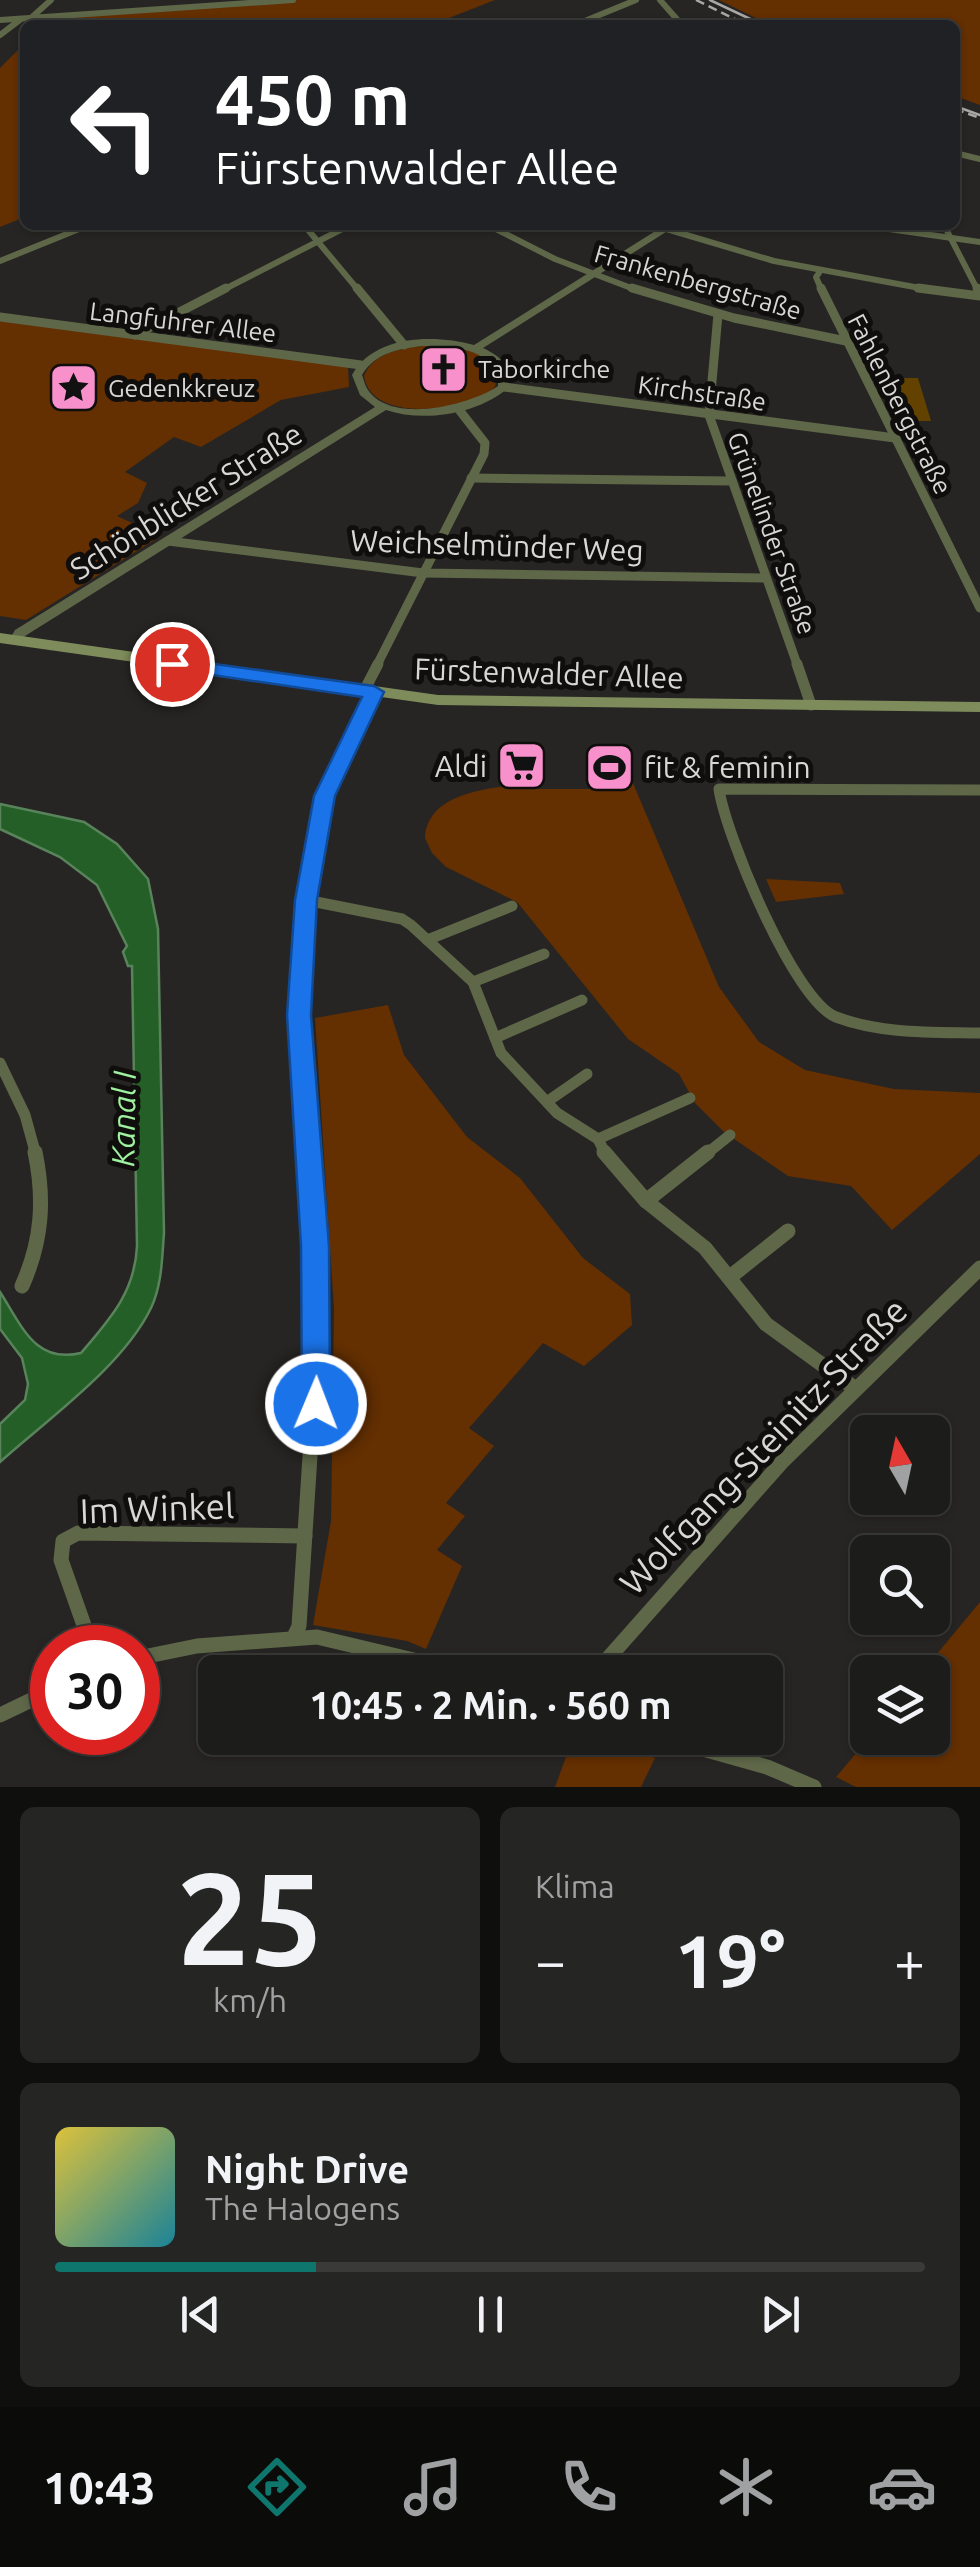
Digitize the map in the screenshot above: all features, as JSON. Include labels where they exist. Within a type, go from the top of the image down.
[{"type":"main road","name":"Fürstenwalder Allee","points":[[7,639],[438,700],[980,707]]},
{"type":"street","points":[[32,17],[51,0]]},
{"type":"street","points":[[0,20],[293,0]]},
{"type":"street","points":[[587,20],[636,0]]},
{"type":"street","points":[[660,0],[678,20]]},
{"type":"street","points":[[0,34],[22,18]]},
{"type":"street","points":[[0,262],[72,230]]},
{"type":"street","points":[[308,230],[404,345]]},
{"type":"street","points":[[135,336],[340,230]]},
{"type":"street","name":"Frankenbergstraße","points":[[499,230],[594,274],[718,314],[846,341]]},
{"type":"street","points":[[476,349],[664,230]]},
{"type":"street","points":[[679,230],[819,272],[980,296]]},
{"type":"street","points":[[893,230],[980,242]]},
{"type":"street","points":[[946,230],[980,296]]},
{"type":"street","name":"Fahlenbergstraße","points":[[819,272],[816,276],[846,341],[980,608]]},
{"type":"street","name":"Grünelinder Straße","points":[[718,314],[709,414],[812,705]]},
{"type":"street","name":"Langfuhrer Allee","points":[[0,318],[361,365]]},
{"type":"street","points":[[435,342],[476,349],[489,354],[503,368],[504,386],[488,400],[460,410],[416,412],[385,406],[372,400],[358,384],[361,365],[379,353],[404,345],[435,342]]},
{"type":"street","name":"Kirchstraße","points":[[504,386],[894,438]]},
{"type":"street","name":"Schönblicker Straße","points":[[7,639],[385,406]]},
{"type":"street","points":[[294,1637],[315,1427],[318,1311],[299,1015],[306,900],[324,796],[485,443],[460,410]]},
{"type":"street","points":[[471,478],[730,482]]},
{"type":"street","name":"Weichselmünder Weg","points":[[168,542],[423,573],[766,578]]},
{"type":"street","points":[[980,790],[719,789],[722,813],[794,972],[824,1011],[906,1032],[980,1033]]},
{"type":"street","points":[[306,900],[402,918],[427,940],[473,982],[501,1053],[535,1093],[598,1140],[646,1201],[704,1248],[730,1276],[766,1324],[853,1387]]},
{"type":"street","points":[[427,940],[512,906]]},
{"type":"street","points":[[473,982],[544,954]]},
{"type":"street","points":[[495,1038],[582,1000]]},
{"type":"street","points":[[0,1063],[24,1116],[42,1201],[40,1244],[22,1286]]},
{"type":"street","points":[[548,1101],[588,1074]]},
{"type":"street","points":[[598,1140],[690,1098]]},
{"type":"street","points":[[646,1201],[730,1136]]},
{"type":"street","points":[[730,1276],[788,1231]]},
{"type":"street","name":"Wolfgang-Steinitz-Straße","points":[[610,1655],[667,1585],[853,1387],[980,1268]]},
{"type":"street","name":"Im Winkel","points":[[84,1625],[61,1560],[63,1540],[78,1534],[305,1536]]},
{"type":"street","points":[[160,1653],[196,1646],[317,1637],[401,1655]]},
{"type":"street","points":[[0,1715],[30,1701]]},
{"type":"street","points":[[727,1755],[814,1787]]},
{"type":"shaded area","points":[[297,0],[495,0],[444,20],[48,18]]},
{"type":"shaded area","points":[[719,0],[980,0],[980,105],[960,98],[960,20],[760,20]]},
{"type":"shaded area","points":[[20,48],[20,219],[0,227],[0,68]]},
{"type":"shaded area","points":[[0,321],[348,367],[349,387],[281,400],[201,447],[174,437],[125,472],[147,483],[138,503],[117,516],[161,536],[26,620],[0,616]]},
{"type":"shaded area","points":[[429,345],[468,350],[485,358],[498,372],[495,387],[465,402],[422,409],[384,402],[371,392],[364,376],[375,361],[391,352]]},
{"type":"shaded area","points":[[510,781],[538,782],[538,789],[606,789],[607,782],[633,783],[719,987],[759,1042],[805,1070],[894,1089],[980,1093],[980,1154],[892,1230],[851,1186],[788,1176],[724,1132],[695,1103],[679,1074],[628,1039],[517,902],[446,867],[432,853],[425,838],[428,824],[443,805],[481,790],[507,786]]},
{"type":"shaded area","points":[[0,804],[84,822],[117,844],[148,879],[158,929],[164,1233],[157,1290],[138,1330],[104,1371],[0,1462],[0,1424],[25,1400],[28,1384],[22,1358],[0,1329],[0,1292],[23,1329],[41,1347],[65,1355],[81,1353],[126,1291],[137,1246],[132,966],[128,966],[123,952],[127,946],[97,885],[60,857],[0,829]]},
{"type":"shaded area","points":[[766,879],[840,883],[844,894],[776,902]]},
{"type":"shaded area","points":[[388,1005],[404,1055],[467,1137],[520,1178],[583,1258],[630,1294],[632,1325],[584,1366],[543,1343],[469,1428],[494,1446],[446,1503],[465,1516],[437,1550],[462,1566],[426,1649],[407,1641],[313,1625],[331,1521],[334,1309],[315,1018]]},
{"type":"shaded area","points":[[980,1602],[980,1787],[856,1787],[836,1777],[855,1755],[950,1755],[950,1655],[936,1655]]},
{"type":"shaded area","points":[[567,1755],[655,1758],[641,1787],[555,1787]]},
{"type":"building","points":[[885,378],[918,378],[931,421],[907,421],[899,391],[889,391]]},
{"type":"tram line","points":[[710,0],[752,20]]},
{"type":"tram line","points":[[960,108],[980,115]]},
{"type":"railway","points":[[696,0],[737,20]]},
{"type":"railway","points":[[960,111],[980,118]]},
{"type":"place","name":"Taborkirche","points":[[443,369]]},
{"type":"place","name":"Gedenkkreuz","points":[[73,388]]},
{"type":"place","name":"Aldi","points":[[522,766]]},
{"type":"place","name":"fit & feminin","points":[[609,767]]},
{"type":"route","points":[[172,664],[374,692],[324,796],[306,900],[299,1015],[318,1311],[316,1404]]},
{"type":"water label","name":"Kanal I","points":[[123,1119]]}]
